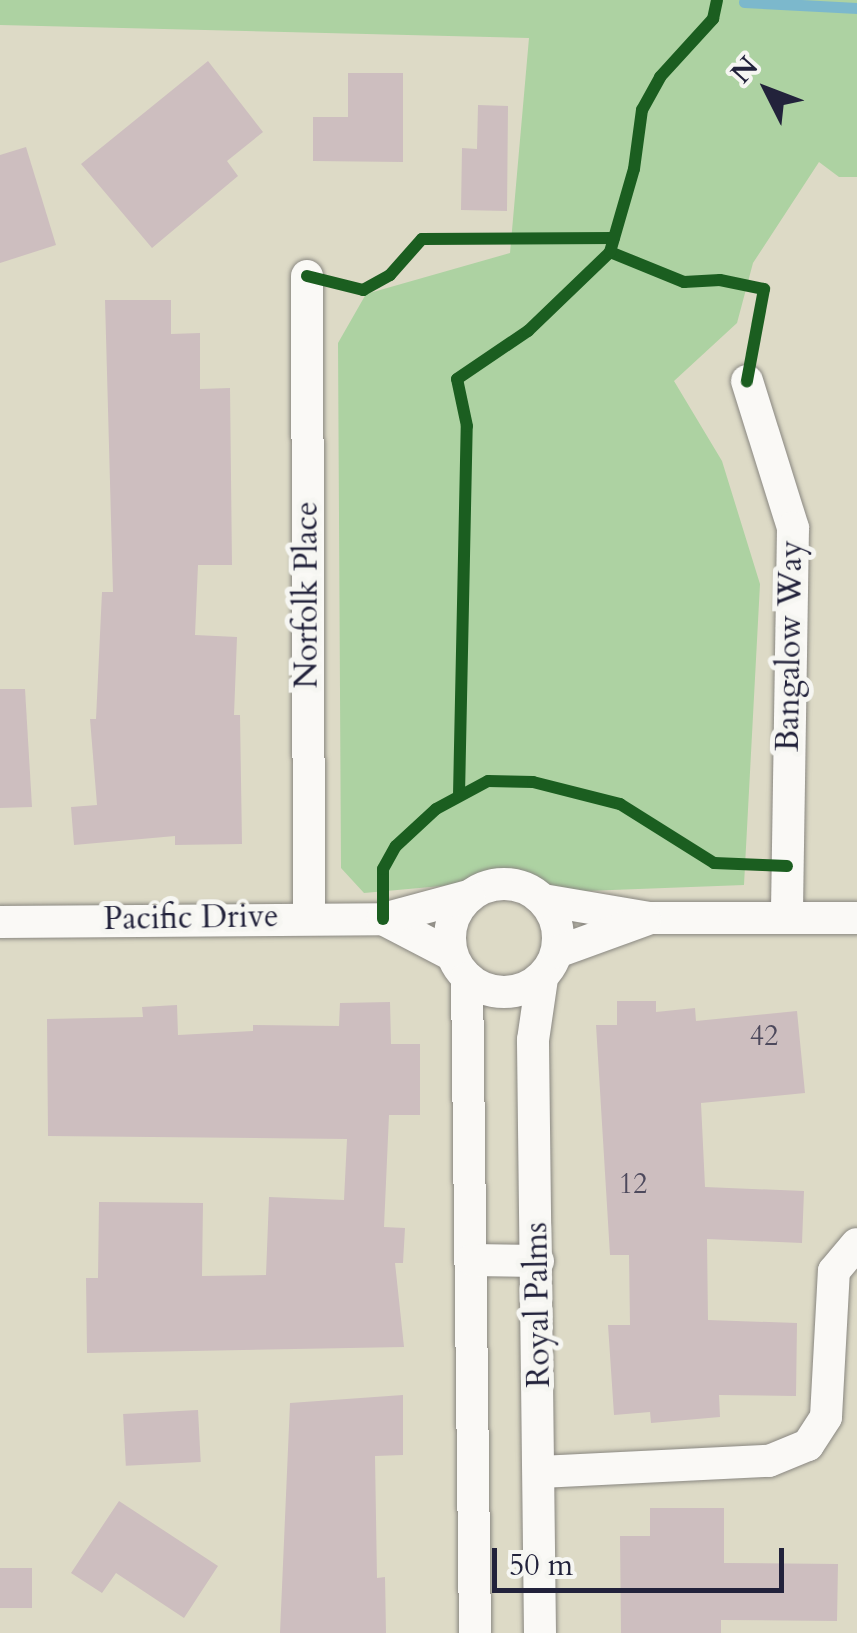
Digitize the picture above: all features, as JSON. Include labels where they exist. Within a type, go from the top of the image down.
[{"type":"street","name":"Norfolk Place","points":[[306,276],[309,915]]},
{"type":"street","name":"Bangalow Way","points":[[747,381],[793,528],[787,917]]},
{"type":"street","points":[[649,918],[497,992],[460,966],[452,923],[469,896],[499,884],[543,900],[649,918],[857,918]]},
{"type":"street","name":"Pacific Drive","points":[[0,922],[309,915],[383,918],[469,896]]},
{"type":"street","points":[[543,900],[554,915],[550,965]]},
{"type":"street","name":"Pacific Drive","points":[[383,918],[460,966]]},
{"type":"street","name":"Royal Palms","points":[[540,1633],[533,1040],[550,965]]},
{"type":"street","name":"Royal Palms","points":[[460,966],[472,1260],[475,1633]]},
{"type":"street","points":[[540,1472],[769,1462],[808,1445],[826,1417],[834,1272],[857,1244]]},
{"type":"street","points":[[472,1260],[538,1261]]},
{"type":"green space","points":[[0,0],[857,0],[857,177],[839,177],[819,162],[753,263],[737,323],[674,381],[722,461],[760,584],[744,885],[559,892],[508,880],[364,893],[341,868],[338,343],[366,294],[510,253],[529,38],[0,25]]},
{"type":"building","points":[[208,61],[263,132],[227,161],[238,176],[152,248],[81,164]]},
{"type":"building","points":[[348,73],[403,73],[403,162],[313,161],[313,117],[348,117]]},
{"type":"building","points":[[478,105],[508,106],[507,211],[461,210],[462,148],[477,149]]},
{"type":"building","points":[[26,147],[56,245],[0,263],[0,155]]},
{"type":"building","points":[[105,300],[171,300],[171,334],[200,333],[200,389],[230,388],[232,565],[198,565],[195,635],[237,637],[234,715],[240,715],[242,844],[175,845],[175,836],[74,845],[71,807],[97,805],[90,719],[96,719],[102,592],[113,592]]},
{"type":"building","points":[[0,689],[25,689],[32,807],[0,808]]},
{"type":"building","points":[[617,1001],[656,1001],[656,1012],[695,1008],[696,1021],[797,1011],[805,1093],[701,1103],[705,1187],[804,1191],[802,1243],[707,1239],[708,1320],[797,1323],[796,1396],[719,1395],[720,1417],[651,1423],[650,1412],[614,1415],[608,1325],[630,1325],[629,1255],[610,1255],[596,1025],[617,1025]]},
{"type":"building","points":[[390,1002],[391,1044],[420,1044],[420,1115],[389,1115],[384,1227],[405,1228],[403,1263],[395,1263],[404,1347],[87,1353],[86,1278],[98,1278],[99,1202],[203,1203],[202,1276],[266,1275],[269,1197],[344,1200],[347,1139],[48,1136],[47,1019],[143,1017],[142,1007],[177,1005],[178,1035],[253,1031],[253,1025],[339,1026],[340,1003]]},
{"type":"building","points":[[403,1395],[403,1455],[375,1456],[377,1578],[385,1577],[386,1633],[280,1633],[290,1403]]},
{"type":"building","points":[[198,1410],[201,1462],[126,1466],[123,1414]]},
{"type":"building","points":[[119,1501],[218,1566],[184,1618],[116,1573],[102,1593],[71,1573]]},
{"type":"building","points":[[650,1508],[724,1508],[724,1563],[838,1564],[837,1621],[721,1620],[721,1633],[621,1633],[620,1536],[650,1536]]},
{"type":"building","points":[[0,1568],[32,1568],[32,1608],[0,1608]]},
{"type":"waterway","points":[[744,2],[857,8]]},
{"type":"cycle path","points":[[459,795],[467,426],[457,379],[528,331],[610,252],[634,169],[642,110],[660,77],[713,19],[717,0]]},
{"type":"cycle path","points":[[307,276],[363,290],[390,275],[422,239],[614,238]]},
{"type":"cycle path","points":[[610,252],[684,282],[720,280],[764,289],[747,381]]},
{"type":"cycle path","points":[[383,919],[383,869],[396,846],[436,809],[488,781],[533,782],[620,804],[714,863],[787,866]]}]
